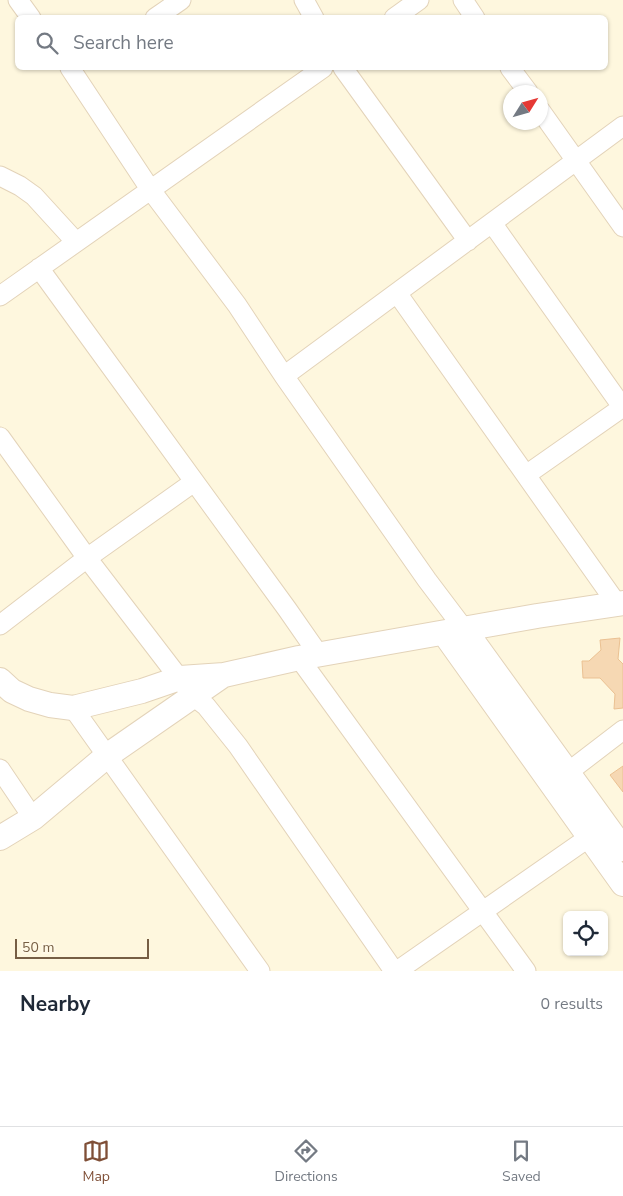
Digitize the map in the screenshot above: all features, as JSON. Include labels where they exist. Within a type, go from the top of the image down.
[{"type":"street","points":[[18,0],[30,15]]},
{"type":"street","points":[[160,15],[182,0]]},
{"type":"street","points":[[304,0],[312,15]]},
{"type":"street","points":[[398,15],[419,0]]},
{"type":"street","points":[[463,0],[473,15]]},
{"type":"street","points":[[75,70],[150,190],[237,305],[284,376],[427,580],[454,631],[597,832],[623,849]]},
{"type":"street","points":[[0,296],[320,70]]},
{"type":"street","points":[[345,70],[468,240]]},
{"type":"street","points":[[512,70],[523,85]]},
{"type":"street","points":[[548,121],[623,227]]},
{"type":"street","points":[[284,376],[623,126]]},
{"type":"street","points":[[0,176],[20,186],[34,196],[76,242]]},
{"type":"street","points":[[492,223],[623,407],[526,475]]},
{"type":"street","points":[[38,268],[194,482],[309,656],[482,911],[526,971]]},
{"type":"street","points":[[0,680],[12,691],[29,699],[50,705],[73,708],[142,691],[186,686],[224,675],[309,656],[620,603],[526,475],[397,293]]},
{"type":"street","points":[[0,437],[6,457],[186,686],[206,706],[238,746],[395,971],[597,832]]},
{"type":"street","points":[[0,626],[87,558],[194,482]]},
{"type":"street","points":[[454,631],[567,773],[623,884]]},
{"type":"street","points":[[0,838],[33,818],[186,686]]},
{"type":"street","points":[[73,708],[260,971]]},
{"type":"street","points":[[567,773],[623,730]]},
{"type":"street","points":[[0,769],[33,818]]},
{"type":"building","points":[[620,638],[618,659],[623,664],[623,708],[614,709],[615,694],[600,678],[583,678],[582,661],[589,661],[601,650],[600,640]]},
{"type":"building","points":[[623,766],[623,792],[610,775]]}]
